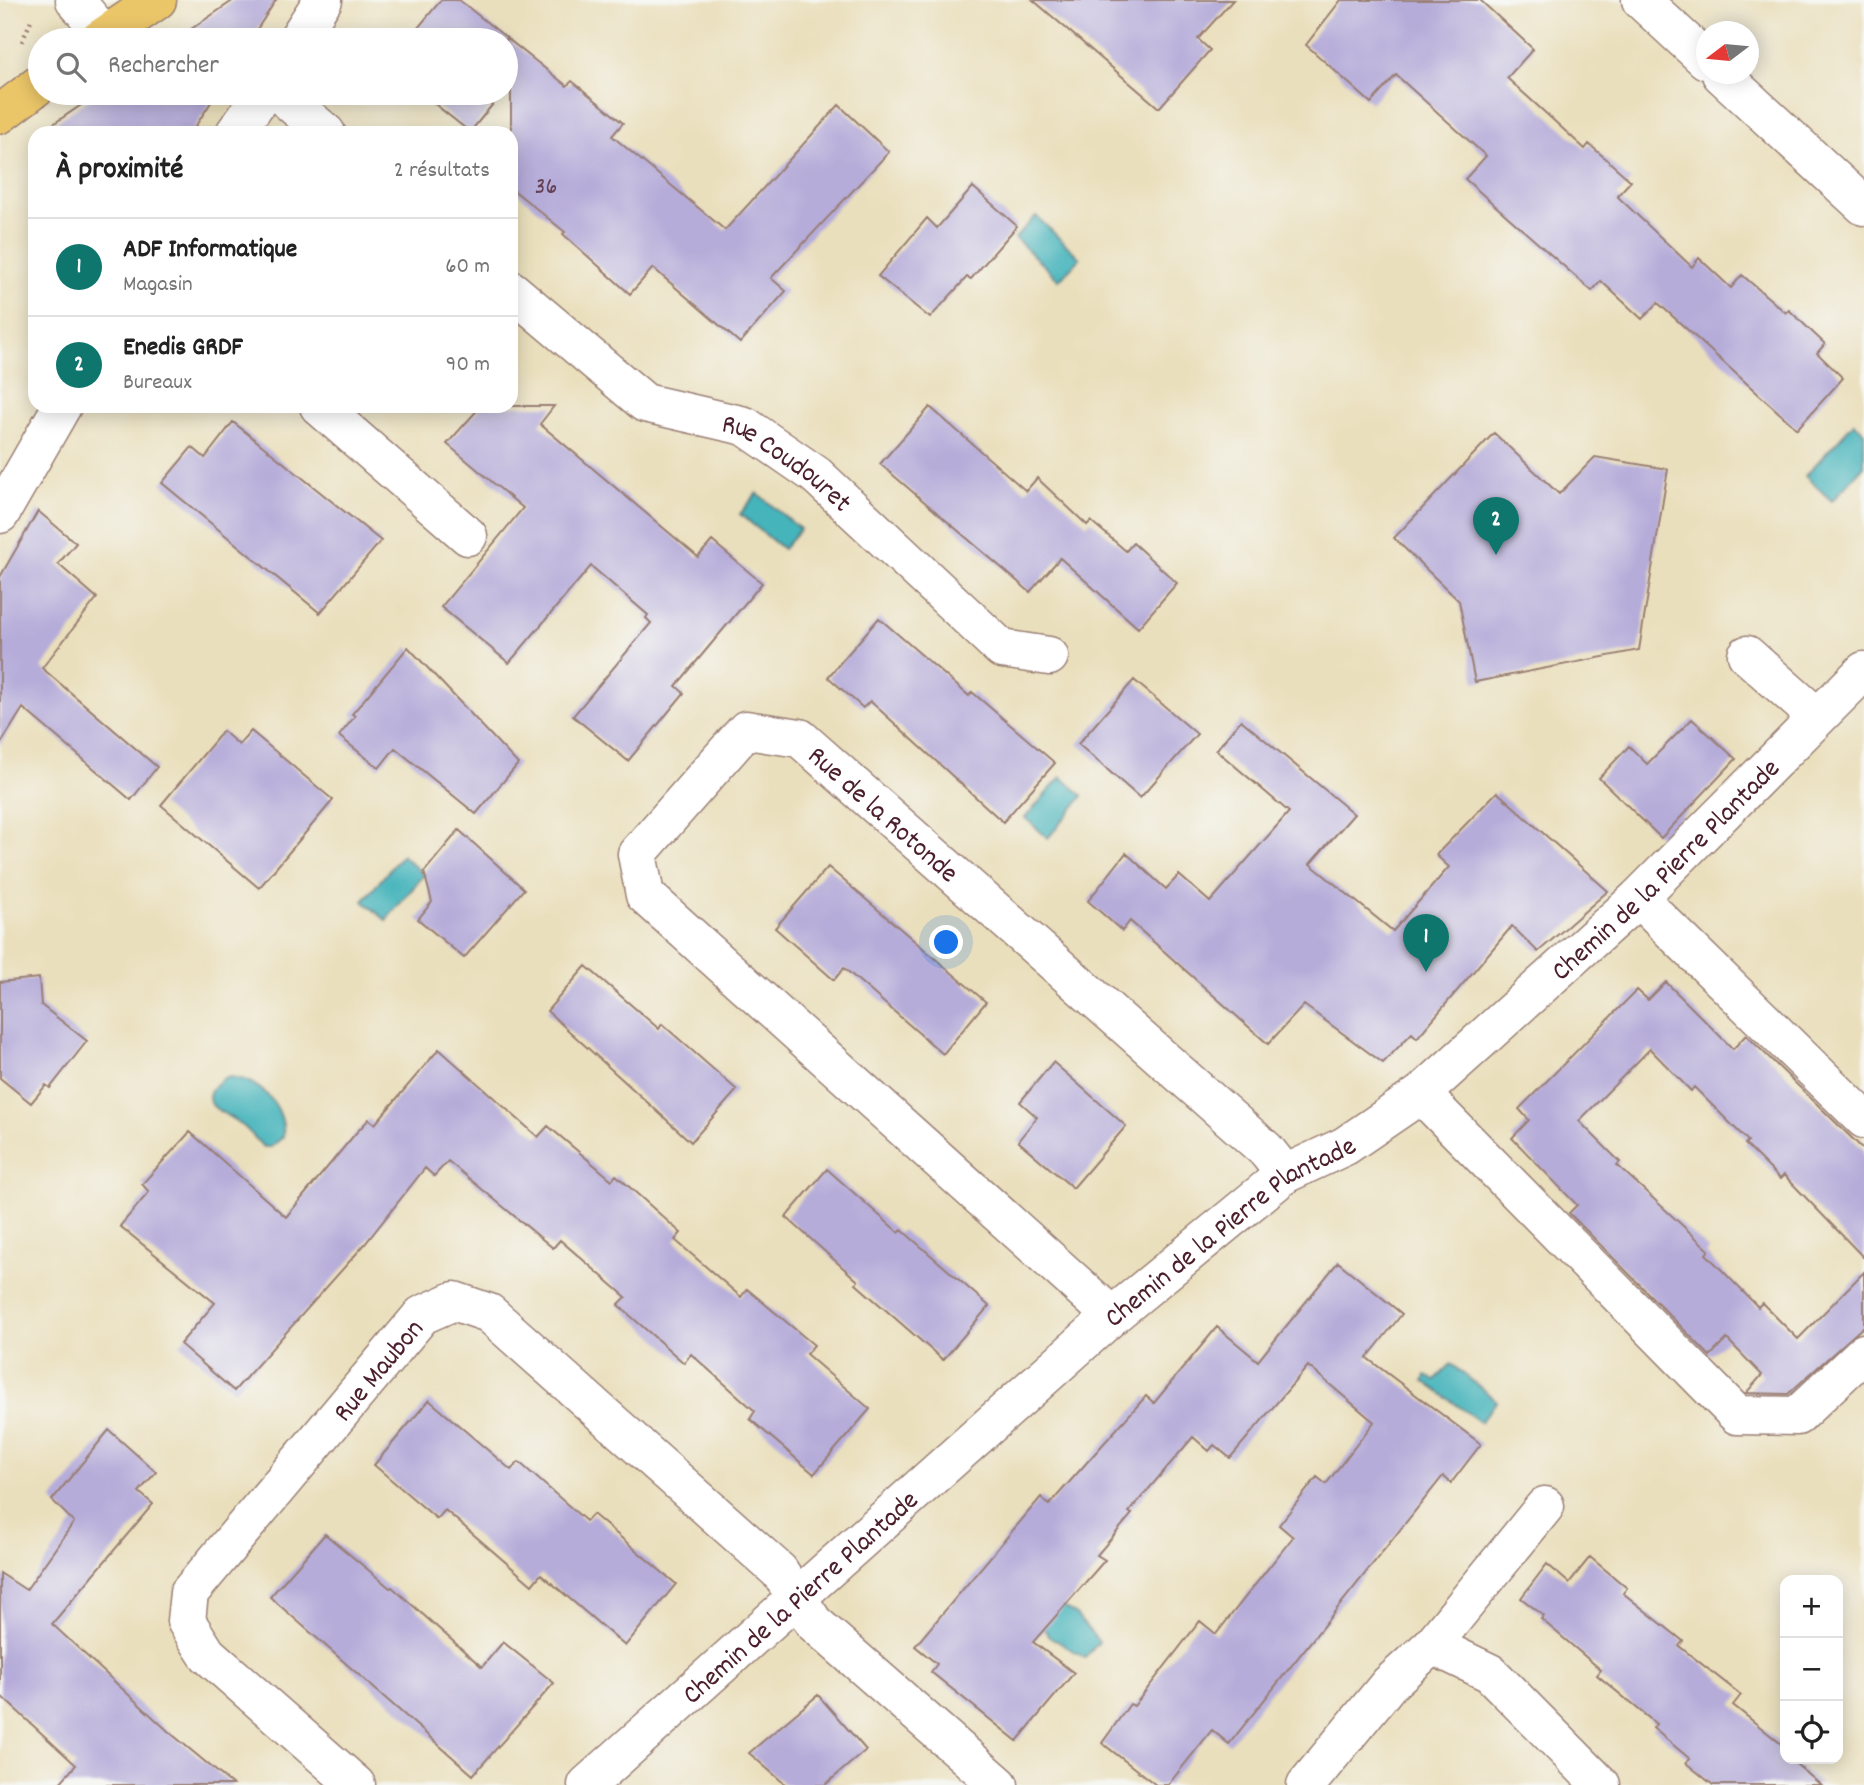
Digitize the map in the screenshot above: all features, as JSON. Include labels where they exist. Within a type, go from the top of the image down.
[{"type":"main road","points":[[116,28],[157,0]]},
{"type":"main road","points":[[0,114],[28,93]]},
{"type":"street","points":[[75,0],[95,28]]},
{"type":"street","points":[[305,28],[323,0]]},
{"type":"street","points":[[1641,0],[1696,51]]},
{"type":"street","points":[[1732,84],[1864,206]]},
{"type":"street","points":[[241,126],[256,105]]},
{"type":"street","points":[[293,105],[318,126]]},
{"type":"street","name":"Rue Coudouret","points":[[518,296],[645,403],[745,426],[817,475],[1002,649],[1049,656]]},
{"type":"street","points":[[0,514],[58,413]]},
{"type":"street","points":[[327,413],[468,536]]},
{"type":"street","points":[[1747,655],[1817,717]]},
{"type":"street","name":"Chemin de la Pierre Plantade","points":[[587,1785],[1112,1316],[1285,1174],[1345,1146],[1420,1094],[1638,898],[1864,671]]},
{"type":"street","name":"Rue de la Rotonde","points":[[1112,1316],[645,895],[637,855],[746,730],[800,738],[1266,1150],[1285,1174]]},
{"type":"street","points":[[1638,898],[1864,1119]]},
{"type":"street","points":[[1420,1094],[1737,1415],[1797,1416],[1864,1353]]},
{"type":"street","name":"Rue Maubon","points":[[356,1785],[207,1654],[186,1621],[189,1593],[422,1315],[454,1301],[489,1313],[779,1571],[814,1623],[999,1785]]},
{"type":"street","points":[[1306,1785],[1389,1684],[1432,1645],[1545,1506]]},
{"type":"street","points":[[1432,1645],[1490,1673],[1601,1785]]},
{"type":"path","points":[[16,48],[23,40],[33,13]]},
{"type":"water","points":[[1036,216],[1080,258],[1059,280],[1015,238]]},
{"type":"water","points":[[1854,423],[1864,432],[1864,466],[1832,501],[1805,476]]},
{"type":"water","points":[[757,493],[800,529],[783,549],[740,514]]},
{"type":"water","points":[[1061,777],[1083,796],[1048,838],[1025,818]]},
{"type":"water","points":[[402,855],[424,875],[386,920],[363,901]]},
{"type":"water","points":[[226,1077],[248,1082],[267,1095],[274,1104],[283,1125],[283,1137],[271,1147],[263,1147],[242,1125],[212,1105],[210,1093]]},
{"type":"water","points":[[1451,1364],[1497,1401],[1480,1422],[1424,1381],[1426,1376],[1435,1380]]},
{"type":"water","points":[[1049,1597],[1076,1615],[1099,1642],[1085,1658],[1049,1636],[1034,1614]]},
{"type":"building","points":[[234,0],[276,0],[258,28],[193,28]]},
{"type":"building","points":[[441,0],[459,0],[494,28],[418,28]]},
{"type":"building","points":[[1033,0],[1233,0],[1198,39],[1210,50],[1159,108]]},
{"type":"building","points":[[1341,0],[1480,0],[1533,49],[1507,78],[1585,149],[1589,144],[1631,181],[1617,196],[1692,267],[1699,258],[1731,288],[1742,275],[1786,313],[1789,310],[1825,344],[1817,353],[1843,378],[1797,429],[1658,303],[1642,319],[1601,281],[1592,291],[1465,179],[1486,156],[1396,75],[1371,103],[1306,45]]},
{"type":"building","points":[[518,47],[567,86],[572,81],[623,123],[612,136],[725,230],[839,105],[889,152],[771,278],[786,291],[740,343],[653,268],[630,294],[563,234],[565,232],[518,194],[518,126],[511,126],[511,105],[518,105]]},
{"type":"building","points":[[81,105],[209,105],[196,126],[50,126]]},
{"type":"building","points":[[436,105],[492,105],[475,126],[462,126]]},
{"type":"building","points":[[973,187],[1017,226],[971,279],[967,277],[930,318],[878,276],[927,218],[937,228]]},
{"type":"building","points":[[518,406],[554,406],[540,424],[698,557],[712,541],[762,583],[676,686],[684,693],[628,761],[573,716],[651,623],[646,618],[648,615],[591,566],[509,663],[441,607],[523,508],[447,444],[475,413],[518,413]]},
{"type":"building","points":[[930,407],[1026,491],[1037,478],[1087,525],[1091,521],[1126,551],[1133,543],[1177,583],[1138,628],[1060,558],[1030,592],[880,464]]},
{"type":"building","points":[[233,422],[381,541],[320,613],[162,483],[192,447],[205,458]]},
{"type":"building","points":[[1494,433],[1559,494],[1595,457],[1668,469],[1639,650],[1475,682],[1459,601],[1394,538]]},
{"type":"building","points":[[38,511],[76,543],[58,564],[97,598],[42,668],[157,767],[131,800],[23,708],[0,745],[0,577]]},
{"type":"building","points":[[879,618],[969,696],[972,692],[1055,763],[1003,822],[870,701],[863,708],[828,677]]},
{"type":"building","points":[[408,647],[518,764],[476,814],[395,748],[379,768],[339,736],[355,716],[352,714]]},
{"type":"building","points":[[1134,680],[1197,734],[1140,798],[1078,744]]},
{"type":"building","points":[[1692,719],[1736,759],[1661,838],[1599,778],[1629,746],[1647,764]]},
{"type":"building","points":[[1241,720],[1354,814],[1310,864],[1393,931],[1449,867],[1436,855],[1497,792],[1608,891],[1538,952],[1512,926],[1417,1038],[1412,1033],[1383,1063],[1304,1005],[1268,1044],[1130,921],[1122,931],[1088,901],[1126,853],[1166,889],[1179,875],[1210,902],[1289,812],[1216,750]]},
{"type":"building","points":[[223,731],[239,745],[251,731],[333,800],[259,888],[161,805]]},
{"type":"building","points":[[459,830],[524,889],[464,958],[418,919],[432,902],[424,872]]},
{"type":"building","points":[[828,867],[986,1002],[943,1054],[844,968],[834,980],[775,928]]},
{"type":"building","points":[[586,966],[659,1029],[662,1024],[737,1090],[691,1142],[547,1011]]},
{"type":"building","points":[[39,978],[41,1005],[87,1041],[50,1088],[46,1085],[31,1103],[0,1078],[0,982]]},
{"type":"building","points":[[1666,982],[1733,1049],[1746,1035],[1864,1150],[1864,1258],[1784,1175],[1780,1179],[1745,1144],[1748,1141],[1694,1087],[1691,1091],[1650,1049],[1579,1121],[1620,1162],[1617,1165],[1709,1250],[1706,1254],[1758,1307],[1762,1303],[1798,1339],[1864,1272],[1864,1326],[1788,1394],[1746,1393],[1762,1375],[1727,1339],[1710,1356],[1569,1213],[1577,1205],[1512,1138],[1529,1120],[1519,1109],[1637,990],[1648,1000]]},
{"type":"building","points":[[439,1049],[538,1137],[548,1126],[612,1180],[616,1175],[681,1233],[675,1240],[741,1297],[747,1289],[814,1345],[806,1354],[870,1409],[814,1474],[750,1419],[755,1411],[691,1354],[684,1363],[618,1305],[626,1297],[560,1240],[553,1248],[448,1161],[434,1176],[425,1168],[365,1244],[234,1391],[180,1344],[215,1303],[120,1226],[149,1192],[142,1184],[190,1132],[286,1217],[355,1134],[369,1119],[375,1124]]},
{"type":"building","points":[[1053,1062],[1126,1126],[1073,1188],[1018,1141],[1037,1117],[1020,1102]]},
{"type":"building","points":[[827,1169],[899,1233],[902,1230],[989,1306],[943,1360],[856,1284],[858,1281],[786,1217]]},
{"type":"building","points":[[1338,1262],[1402,1314],[1367,1358],[1481,1444],[1451,1483],[1443,1476],[1229,1744],[1212,1730],[1168,1785],[1156,1785],[1102,1743],[1130,1704],[1134,1706],[1200,1621],[1216,1634],[1293,1537],[1279,1525],[1317,1477],[1326,1484],[1374,1422],[1308,1366],[1230,1458],[1214,1445],[1209,1451],[1193,1437],[1129,1512],[1132,1514],[1097,1555],[1105,1560],[1033,1642],[1074,1673],[1017,1741],[931,1672],[937,1664],[915,1646],[1041,1497],[1049,1505],[1146,1396],[1154,1403],[1217,1327],[1258,1361]]},
{"type":"building","points":[[429,1400],[511,1470],[519,1462],[586,1521],[593,1514],[676,1584],[625,1646],[541,1574],[532,1585],[445,1510],[437,1519],[374,1465]]},
{"type":"building","points":[[109,1430],[156,1472],[139,1492],[153,1504],[52,1624],[168,1731],[233,1785],[58,1785],[76,1765],[0,1695],[0,1573],[26,1590],[74,1522],[52,1500]]},
{"type":"building","points":[[325,1534],[392,1587],[482,1667],[503,1642],[554,1683],[473,1775],[270,1597]]},
{"type":"building","points":[[1590,1557],[1627,1588],[1623,1593],[1683,1641],[1679,1646],[1741,1695],[1733,1705],[1780,1743],[1780,1764],[1796,1764],[1821,1785],[1713,1785],[1686,1763],[1690,1759],[1653,1728],[1656,1724],[1597,1675],[1601,1670],[1541,1619],[1544,1616],[1521,1598],[1547,1564],[1569,1583]]},
{"type":"building","points":[[818,1695],[866,1750],[825,1785],[786,1785],[749,1753]]},
{"type":"place","name":"Enedis GRDF","points":[[1496,555]]},
{"type":"place","name":"ADF Informatique","points":[[1426,972]]}]
